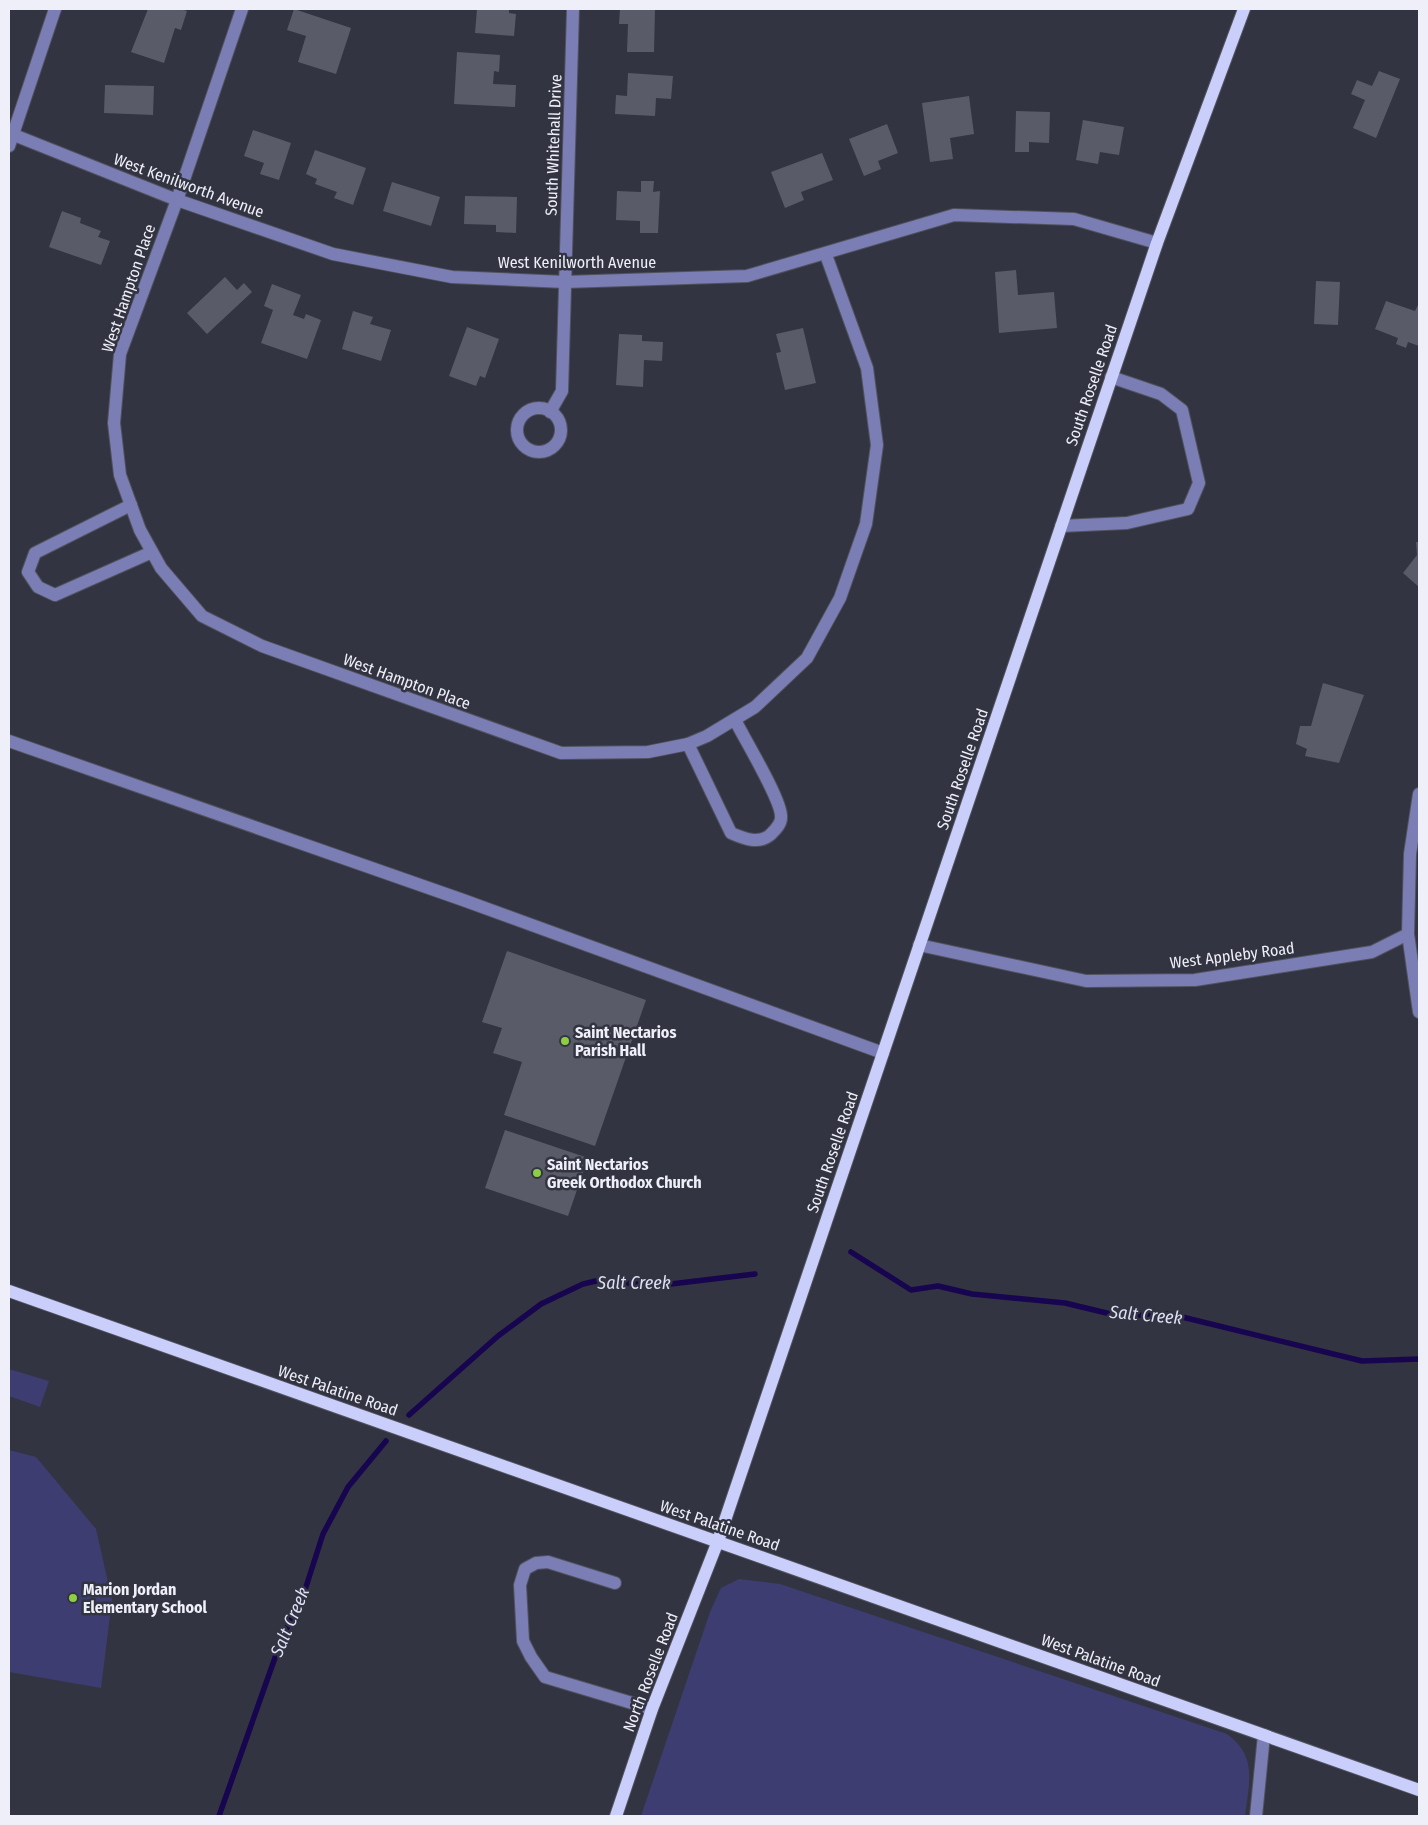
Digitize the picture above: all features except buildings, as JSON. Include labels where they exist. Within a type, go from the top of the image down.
[{"type":"main road","name":"South Roselle Road","points":[[718,1541],[1157,243],[1244,9]]},
{"type":"main road","name":"West Palatine Road","points":[[9,1291],[1419,1790]]},
{"type":"main road","name":"North Roselle Road","points":[[616,1816],[652,1709],[718,1541]]},
{"type":"street","points":[[10,138],[55,9]]},
{"type":"street","name":"West Hampton Place","points":[[242,9],[177,200],[120,354],[114,423],[120,475],[140,530],[160,568],[202,616],[262,646],[561,754],[648,752],[688,744],[755,708],[807,658],[840,598],[866,524],[877,445],[867,368],[826,255]]},
{"type":"street","name":"South Whitehall Drive","points":[[550,412],[562,391],[573,9]]},
{"type":"street","name":"West Kenilworth Avenue","points":[[10,138],[177,200],[333,254],[452,277],[565,282],[747,276],[826,255],[954,215],[1074,219],[1157,243]]},
{"type":"street","points":[[1061,526],[1127,523],[1188,509],[1199,483],[1182,410],[1161,394],[1111,377]]},
{"type":"street","points":[[130,505],[35,553],[28,572],[38,587],[55,595],[152,552]]},
{"type":"street","points":[[688,744],[731,833],[746,840],[764,839],[778,828],[782,817],[777,801],[735,720]]},
{"type":"street","points":[[9,741],[462,900],[883,1052]]},
{"type":"street","points":[[1419,794],[1410,854],[1408,934],[1419,1012]]},
{"type":"street","name":"West Appleby Road","points":[[919,945],[1086,981],[1185,980],[1372,952],[1408,934]]},
{"type":"street","points":[[615,1583],[548,1562],[536,1563],[525,1569],[520,1585],[523,1641],[531,1657],[545,1677],[652,1709]]},
{"type":"street","points":[[1256,1816],[1264,1735]]},
{"type":"shaded area","points":[[9,1369],[49,1381],[40,1407],[9,1396]]},
{"type":"shaded area","points":[[9,1450],[36,1457],[96,1529],[112,1600],[101,1688],[9,1672]]},
{"type":"shaded area","points":[[739,1579],[780,1584],[1227,1734],[1237,1743],[1247,1761],[1249,1781],[1245,1816],[641,1816],[710,1612],[721,1588]]},
{"type":"waterway","name":"Salt Creek","points":[[851,1252],[911,1290],[938,1286],[972,1294],[1065,1303],[1119,1316],[1170,1314],[1362,1361],[1419,1359]]},
{"type":"waterway","name":"Salt Creek","points":[[409,1415],[498,1336],[541,1304],[583,1284],[600,1280],[654,1286],[755,1274]]},
{"type":"waterway","name":"Salt Creek","points":[[219,1816],[282,1638],[304,1593],[323,1534],[348,1487],[386,1441]]},
{"type":"place","name":"Saint Nectarios Parish Hall","points":[[565,1041]]},
{"type":"place","name":"Saint Nectarios Greek Orthodox Church","points":[[537,1173]]},
{"type":"place","name":"Marion Jordan Elementary School","points":[[73,1598]]}]
